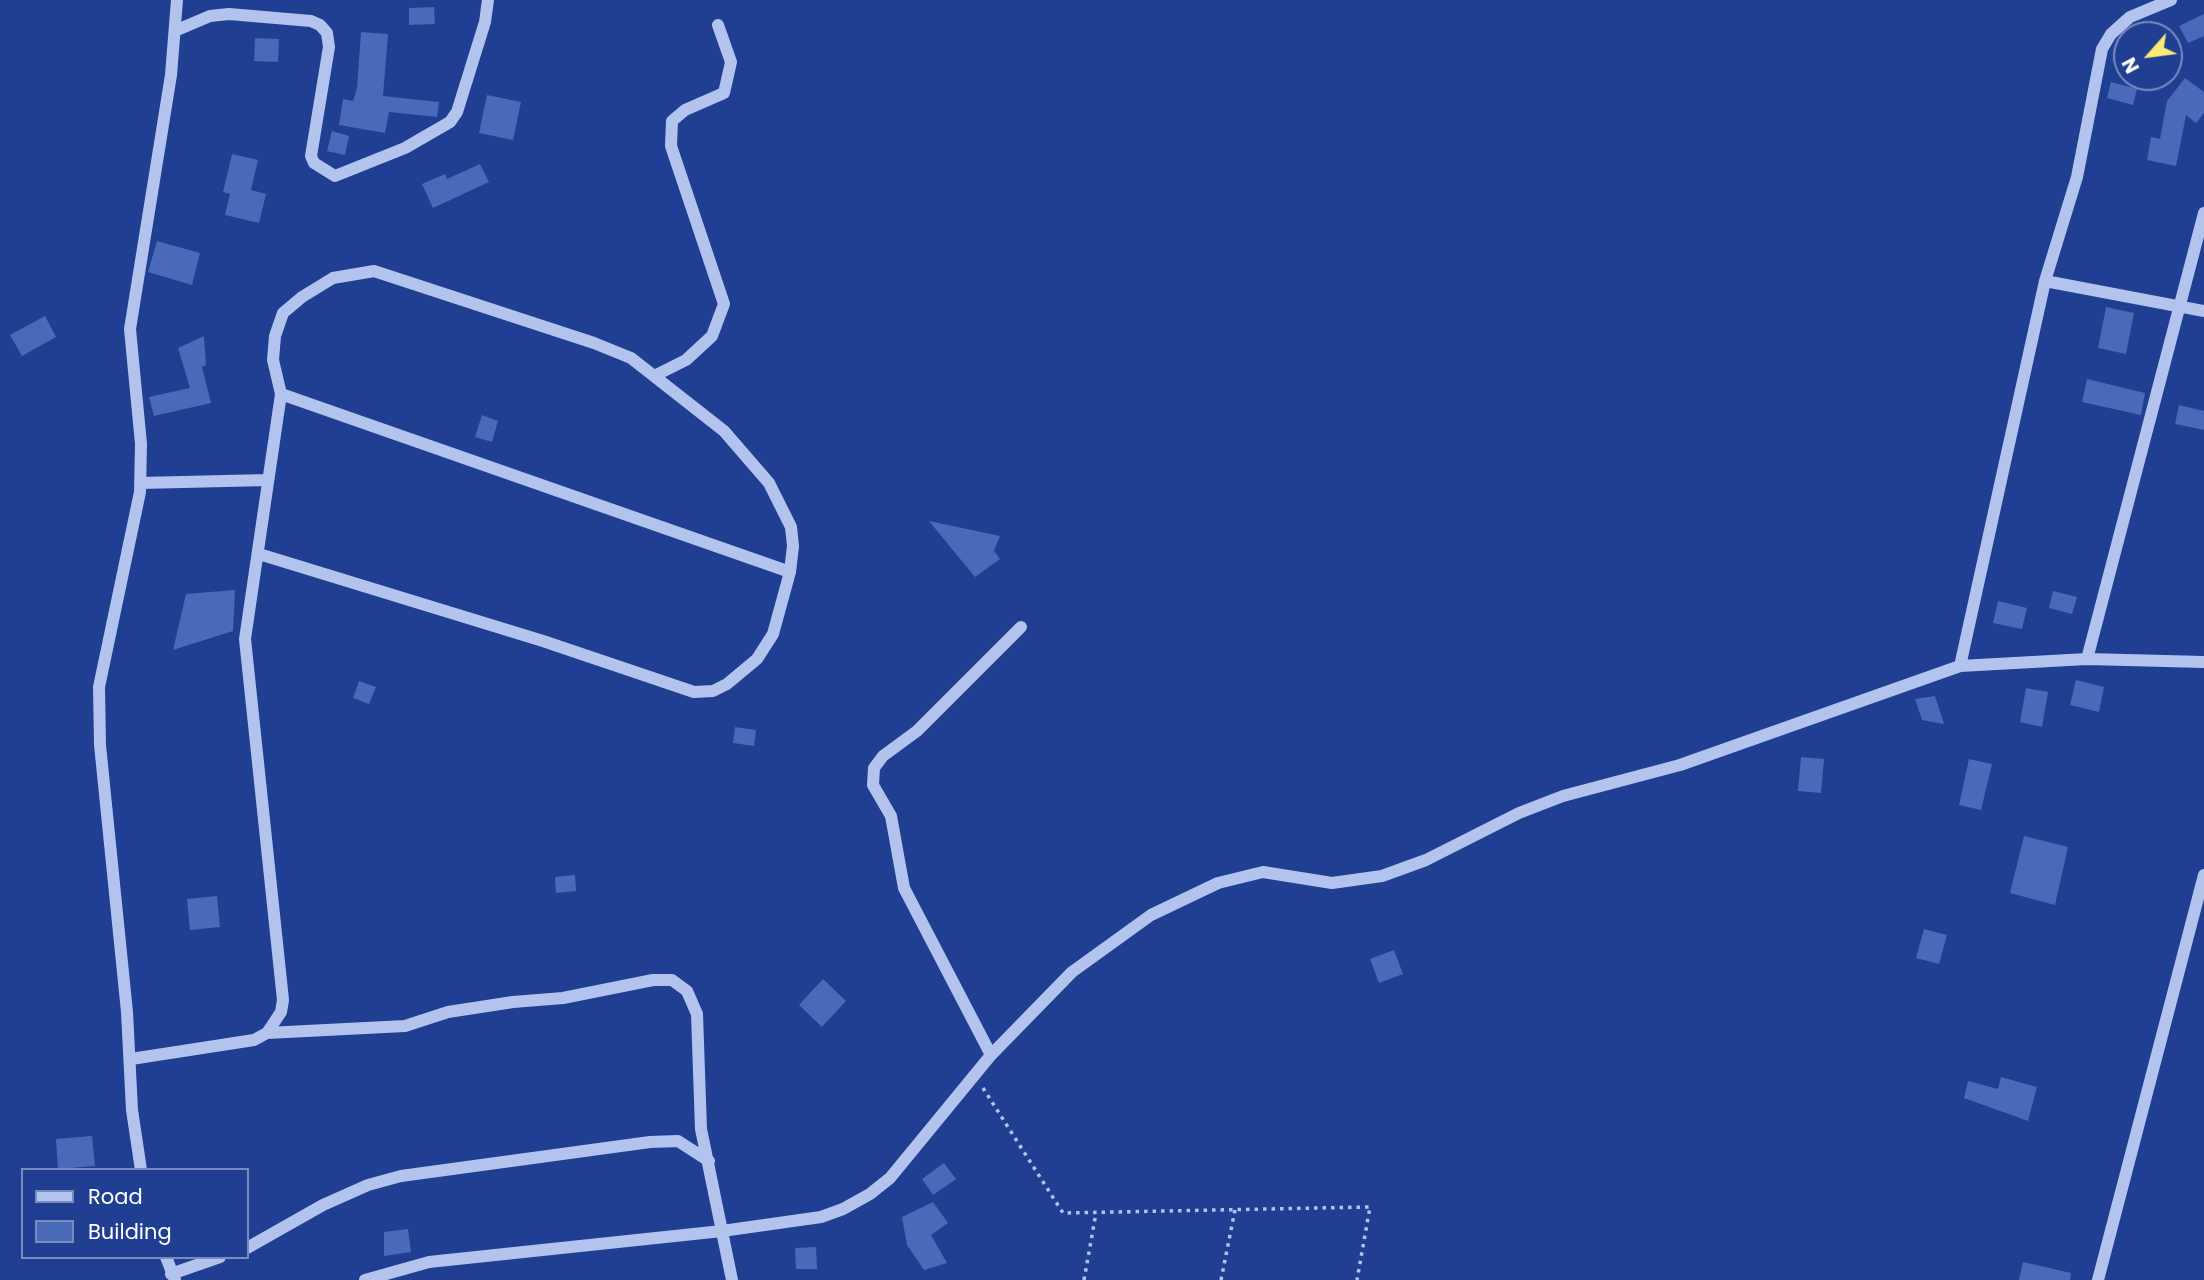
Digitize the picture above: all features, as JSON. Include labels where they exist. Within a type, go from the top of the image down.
[{"type":"street","points":[[141,1168],[132,1110],[131,1059],[100,745],[99,687],[140,483],[141,444],[130,330],[177,30],[177,0]]},
{"type":"street","points":[[177,30],[210,16],[229,14],[311,21],[320,25],[327,33],[329,47],[311,156],[314,163],[335,176],[405,148],[450,122],[457,112],[485,22],[488,0]]},
{"type":"street","points":[[1960,666],[2045,281],[2077,177],[2102,49],[2111,34],[2130,17],[2171,0]]},
{"type":"street","points":[[656,375],[687,360],[712,336],[724,304],[671,146],[672,121],[685,110],[724,93],[731,62],[718,25]]},
{"type":"street","points":[[2087,659],[2204,213]]},
{"type":"street","points":[[259,554],[543,641],[694,692],[713,691],[727,684],[757,659],[773,634],[790,572],[793,546],[791,527],[769,483],[724,431],[631,358],[594,343],[374,271],[332,278],[314,287],[284,313],[275,336],[274,360],[281,394],[246,639],[247,679],[284,1000],[281,1012],[267,1033]]},
{"type":"street","points":[[2045,281],[2204,312]]},
{"type":"street","points":[[281,394],[790,572]]},
{"type":"street","points":[[140,483],[268,480]]},
{"type":"street","points":[[991,1055],[904,888],[891,816],[873,786],[874,768],[883,756],[917,731],[1021,627]]},
{"type":"street","points":[[365,1280],[429,1262],[722,1231],[821,1216],[870,1194],[890,1178],[991,1055],[1072,972],[1151,915],[1218,883],[1263,872],[1332,883],[1382,876],[1426,860],[1518,813],[1563,796],[1680,765],[1960,666],[2087,659],[2204,662]]},
{"type":"street","points":[[2098,1280],[2204,876]]},
{"type":"street","points":[[131,1059],[239,1044],[267,1033],[405,1026],[448,1012],[563,998],[653,980],[671,980],[687,991],[697,1014],[701,1129],[732,1280]]},
{"type":"street","points":[[248,1247],[323,1205],[368,1185],[401,1176],[650,1142],[678,1141],[709,1161]]},
{"type":"street","points":[[167,1259],[173,1277],[214,1259]]},
{"type":"path","points":[[974,1075],[1063,1213],[1370,1207],[1357,1280]]},
{"type":"path","points":[[1221,1280],[1235,1209]]},
{"type":"path","points":[[1084,1280],[1096,1212]]},
{"type":"building","points":[[434,7],[435,24],[409,25],[409,8]]},
{"type":"building","points":[[2204,14],[2204,36],[2188,43],[2183,34],[2183,24]]},
{"type":"building","points":[[361,32],[388,34],[383,96],[439,102],[437,117],[389,112],[385,133],[339,125],[343,99],[353,101],[357,88]]},
{"type":"building","points":[[255,38],[279,39],[278,62],[254,61]]},
{"type":"building","points":[[2185,78],[2204,92],[2204,113],[2196,123],[2186,115],[2176,166],[2147,160],[2151,137],[2160,139],[2167,101],[2175,91],[2183,91]]},
{"type":"building","points":[[2111,82],[2113,91],[2136,91],[2133,105],[2107,98]]},
{"type":"building","points":[[487,95],[521,102],[513,140],[479,133]]},
{"type":"building","points":[[332,131],[349,136],[345,155],[327,151]]},
{"type":"building","points":[[232,154],[258,160],[251,190],[266,194],[259,223],[225,215],[230,194],[223,192]]},
{"type":"building","points":[[480,164],[489,182],[433,208],[422,184],[445,174],[447,179]]},
{"type":"building","points":[[157,241],[200,253],[192,285],[148,272]]},
{"type":"building","points":[[2106,307],[2134,313],[2126,354],[2098,348]]},
{"type":"building","points":[[45,316],[56,337],[22,356],[10,335]]},
{"type":"building","points":[[204,336],[206,365],[202,367],[211,403],[154,416],[149,397],[190,388],[178,348]]},
{"type":"building","points":[[2087,379],[2145,393],[2141,415],[2082,402]]},
{"type":"building","points":[[2179,405],[2204,411],[2204,430],[2175,424]]},
{"type":"building","points":[[482,415],[498,421],[492,442],[475,437]]},
{"type":"building","points":[[929,521],[1000,536],[994,551],[1000,559],[975,577]]},
{"type":"building","points":[[235,590],[233,631],[173,650],[186,594]]},
{"type":"building","points":[[2053,591],[2077,597],[2072,614],[2049,608]]},
{"type":"building","points":[[1998,601],[2027,608],[2022,629],[1993,623]]},
{"type":"building","points":[[2076,680],[2104,687],[2099,712],[2070,705]]},
{"type":"building","points":[[359,681],[376,687],[369,704],[353,698]]},
{"type":"building","points":[[2026,688],[2048,692],[2042,727],[2020,722]]},
{"type":"building","points":[[1935,696],[1944,724],[1922,720],[1915,699]]},
{"type":"building","points":[[735,727],[756,730],[754,746],[733,743]]},
{"type":"building","points":[[1801,757],[1824,759],[1821,793],[1798,791]]},
{"type":"building","points":[[1969,759],[1992,764],[1981,810],[1959,805]]},
{"type":"building","points":[[2024,836],[2068,847],[2055,905],[2010,893]]},
{"type":"building","points":[[575,875],[576,891],[556,893],[555,877]]},
{"type":"building","points":[[217,896],[220,927],[190,930],[187,899]]},
{"type":"building","points":[[1924,929],[1947,935],[1939,964],[1916,958]]},
{"type":"building","points":[[1394,950],[1403,974],[1379,983],[1370,959]]},
{"type":"building","points":[[823,979],[846,1001],[822,1027],[799,1005]]},
{"type":"building","points":[[2001,1077],[2037,1087],[2028,1121],[1964,1098],[1968,1081],[1998,1089]]},
{"type":"building","points":[[92,1136],[95,1166],[58,1168],[56,1139]]},
{"type":"building","points":[[944,1163],[956,1179],[933,1195],[922,1179]]},
{"type":"building","points":[[933,1202],[948,1223],[931,1235],[947,1263],[924,1270],[907,1245],[902,1217]]},
{"type":"building","points":[[408,1229],[411,1252],[384,1256],[384,1232]]},
{"type":"building","points":[[816,1247],[817,1269],[796,1269],[795,1248]]},
{"type":"building","points":[[2023,1262],[2071,1273],[2070,1280],[2019,1280]]}]
